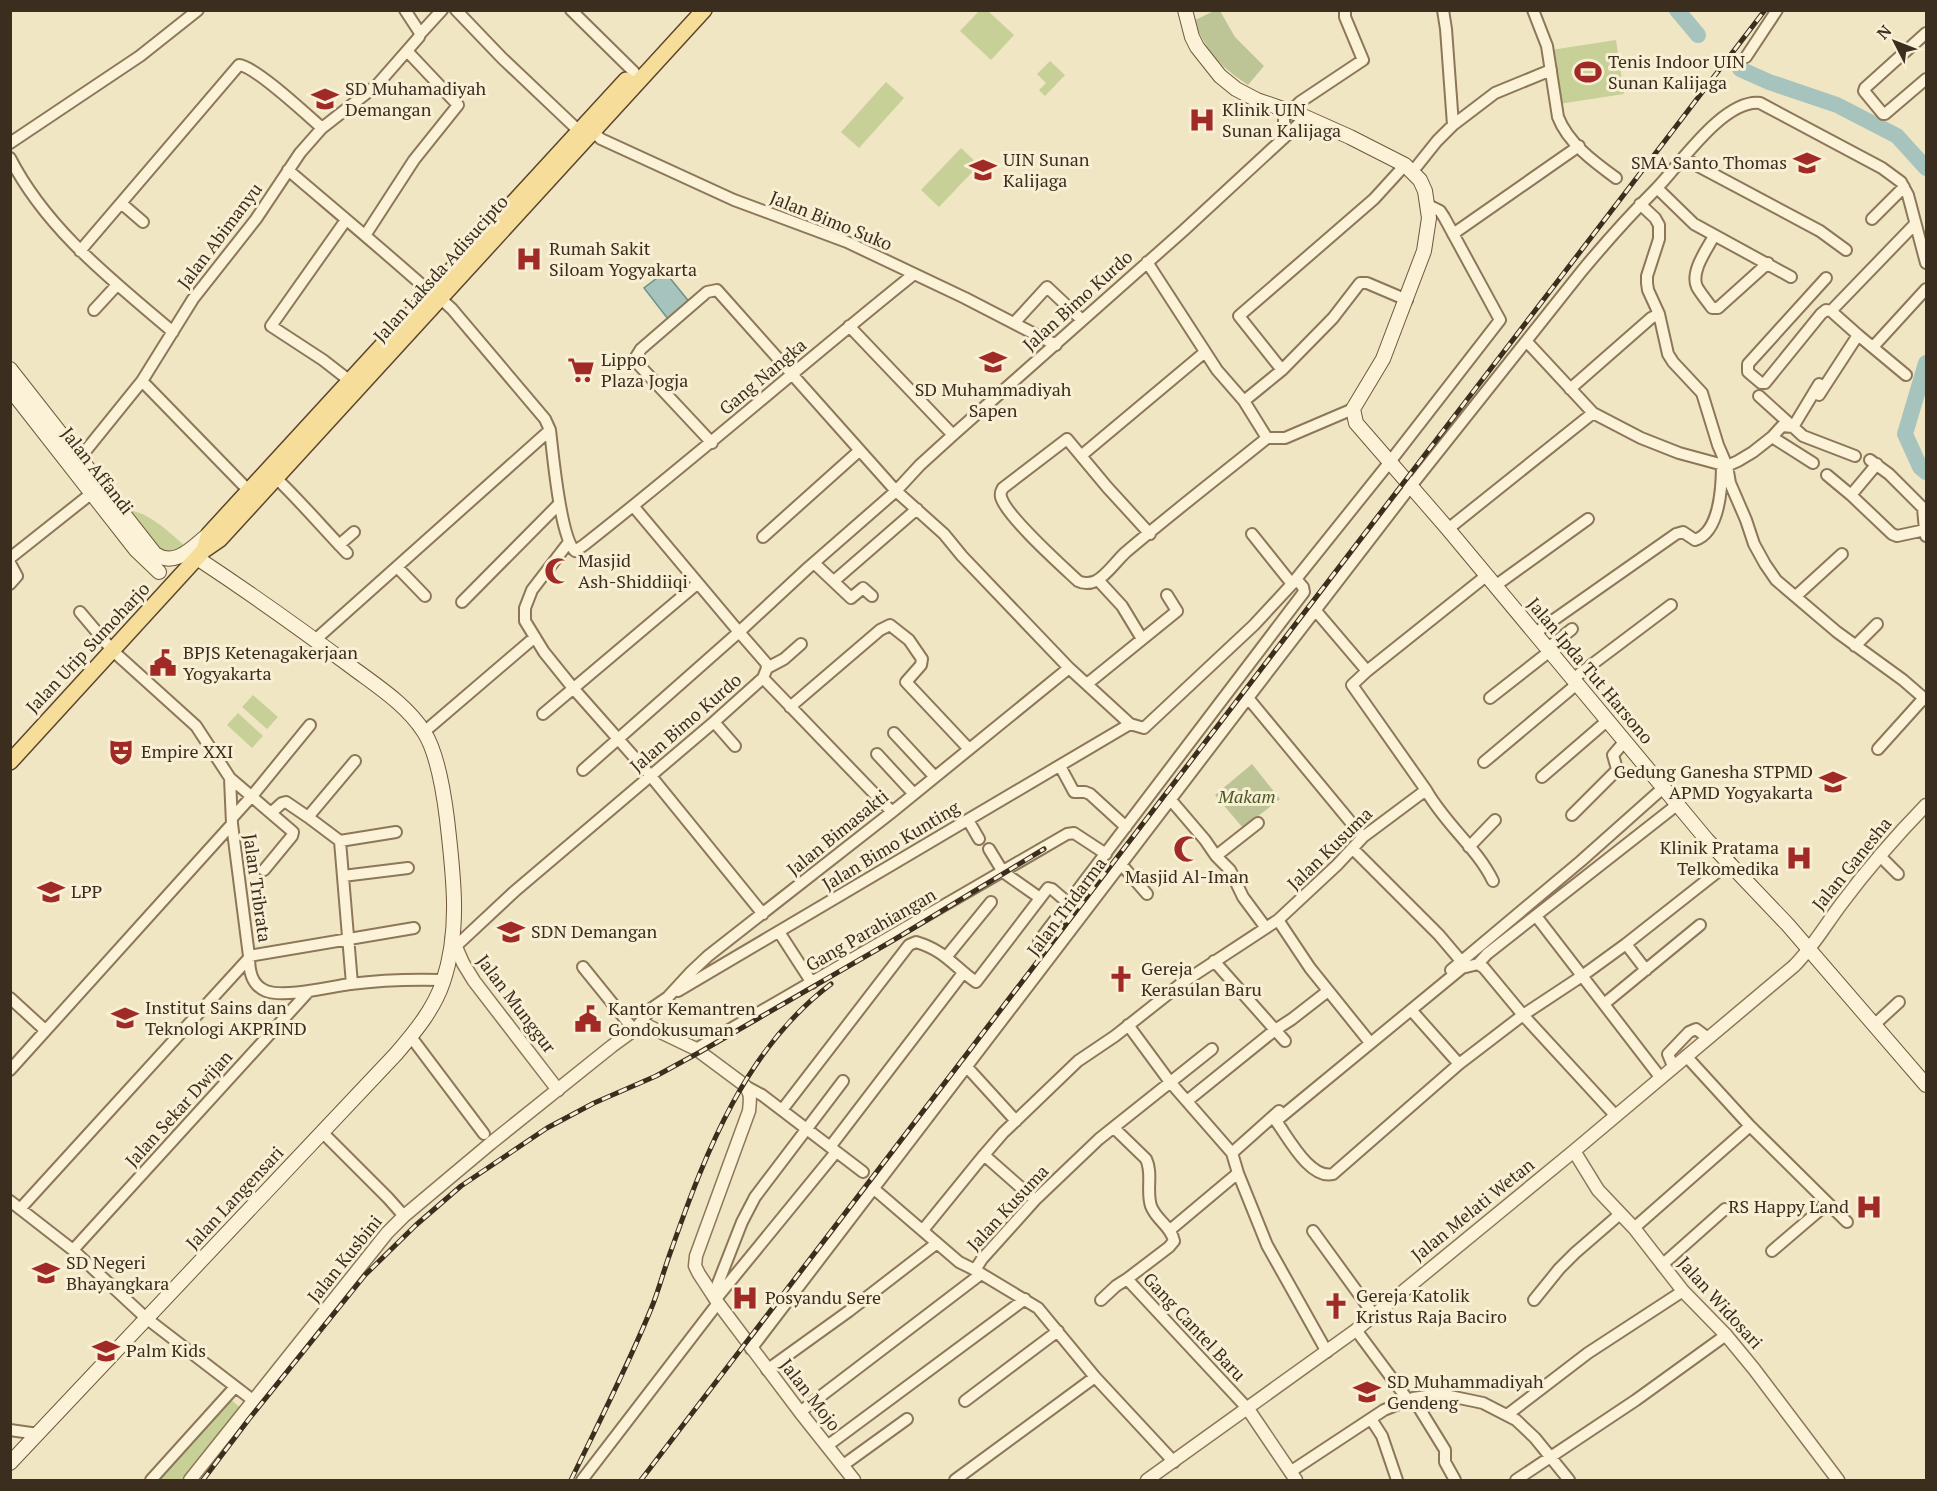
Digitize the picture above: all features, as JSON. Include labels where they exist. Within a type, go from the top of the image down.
[{"type":"main road","name":"Jalan Laksda Adisucipto","points":[[586,132],[634,72],[690,10]]},
{"type":"main road","name":"Jalan Laksda Adisucipto","points":[[196,559],[209,534],[249,491],[322,420],[586,132],[704,10]]},
{"type":"main road","points":[[1185,10],[1197,47],[1220,76],[1236,89],[1257,100],[1360,142],[1409,168],[1423,186],[1429,218],[1424,251],[1383,359],[1353,409]]},
{"type":"main road","name":"Jalan Laksda Adisucipto","points":[[171,587],[196,559],[217,542],[276,478],[350,381],[436,296]]},
{"type":"main road","name":"Jalan Affandi","points":[[11,372],[79,459],[96,490],[136,550],[159,572]]},
{"type":"main road","name":"Jalan Affandi","points":[[10,388],[96,490],[145,543]]},
{"type":"main road","name":"Jalan Ipda Tut Harsono","points":[[1353,409],[1356,423],[1576,681],[1707,840],[1730,862],[1925,1081]]},
{"type":"main road","points":[[145,543],[154,554],[162,559],[171,560],[209,534]]},
{"type":"main road","points":[[145,543],[159,572],[161,591],[158,601]]},
{"type":"main road","points":[[159,572],[178,573],[196,559],[315,640],[377,686],[406,711],[424,732],[436,763],[444,794],[454,890],[453,943]]},
{"type":"main road","name":"Jalan Urip Sumoharjo","points":[[10,762],[171,587]]},
{"type":"main road","name":"Jalan Langensari","points":[[10,1463],[411,1037],[438,995],[453,943]]},
{"type":"street","points":[[10,143],[140,56],[198,10]]},
{"type":"street","points":[[405,10],[420,34]]},
{"type":"street","name":"Jalan Abimanyu","points":[[79,459],[142,381],[193,299],[256,219],[288,170],[322,128],[371,91],[442,10]]},
{"type":"street","name":"Jalan Bimo Suko","points":[[456,10],[502,58],[586,132],[734,200],[834,236],[965,297],[1056,345]]},
{"type":"street","points":[[571,10],[634,72]]},
{"type":"street","name":"Jalan Bimo Kurdo","points":[[583,770],[896,491],[920,465],[1300,123],[1293,113],[1300,102],[1363,60],[1345,17],[1345,10]]},
{"type":"street","points":[[1443,10],[1453,125]]},
{"type":"street","points":[[1533,10],[1547,46],[1561,124],[1589,158],[1616,178]]},
{"type":"street","points":[[1746,57],[1777,10]]},
{"type":"street","points":[[1926,33],[1864,91],[1884,114],[1926,79]]},
{"type":"street","points":[[366,234],[414,160],[458,106],[407,51]]},
{"type":"street","points":[[80,251],[239,65],[243,65],[256,74],[322,128]]},
{"type":"street","points":[[1282,370],[1239,318],[1241,314],[1409,168],[1453,125],[1495,93],[1551,70]]},
{"type":"street","name":"Jalan Tridarma","points":[[751,1349],[1411,486],[1581,272],[1640,204],[1657,189],[1715,124],[1743,105],[1760,103],[1882,168],[1895,176],[1904,188]]},
{"type":"street","points":[[1284,138],[1284,117],[1293,113]]},
{"type":"street","points":[[1453,234],[1579,146]]},
{"type":"street","points":[[10,158],[29,190],[80,251],[173,332]]},
{"type":"street","points":[[1683,158],[1820,231],[1846,250]]},
{"type":"street","points":[[288,170],[452,309],[545,419],[550,430],[559,504],[569,542],[532,590],[525,608],[525,621],[544,652],[573,688],[650,776],[763,914]]},
{"type":"street","points":[[1872,219],[1904,188],[1908,195],[1926,263]]},
{"type":"street","points":[[1657,189],[1688,219],[1714,236],[1791,277]]},
{"type":"street","points":[[121,202],[143,222]]},
{"type":"street","points":[[1640,204],[1659,225],[1659,239],[1647,276],[1648,290],[1668,354],[1702,393],[1730,483],[1754,544],[1765,564],[1776,580],[1837,632],[1903,680],[1925,700],[1878,749]]},
{"type":"street","points":[[1294,581],[1500,320],[1440,211],[1428,205]]},
{"type":"street","points":[[346,220],[271,326],[323,360],[350,381]]},
{"type":"street","points":[[1826,278],[1748,364],[1748,372],[1761,383],[1765,383],[1828,311],[1916,224]]},
{"type":"street","points":[[1714,236],[1699,266],[1696,282],[1713,308],[1718,308],[1768,263]]},
{"type":"street","points":[[1147,262],[1216,370],[1244,401],[1267,438]]},
{"type":"street","name":"Gang Nangka","points":[[569,542],[572,549],[579,550],[712,443],[849,326],[914,274]]},
{"type":"street","points":[[1244,401],[1282,370],[1333,318],[1360,283],[1367,283],[1407,300]]},
{"type":"street","points":[[94,310],[117,285]]},
{"type":"street","points":[[1014,323],[1047,287],[1082,320]]},
{"type":"street","points":[[1874,347],[1926,289]]},
{"type":"street","points":[[712,443],[639,365],[636,357],[640,349],[707,292],[717,290],[896,491],[944,534],[962,556],[1069,668],[1130,724]]},
{"type":"street","points":[[1810,296],[1906,375]]},
{"type":"street","points":[[1570,389],[1655,316]]},
{"type":"street","points":[[849,326],[953,435]]},
{"type":"street","points":[[1819,395],[1858,335]]},
{"type":"street","points":[[1527,342],[1593,413],[1641,438],[1696,459],[1724,465],[1738,461],[1772,437],[1782,426],[1793,427]]},
{"type":"street","points":[[1082,455],[1205,352]]},
{"type":"street","points":[[1793,427],[1832,365]]},
{"type":"street","points":[[142,381],[249,491]]},
{"type":"street","points":[[1759,396],[1811,440],[1855,456]]},
{"type":"street","points":[[1150,534],[1067,439],[1003,488],[1001,494],[1002,500],[1018,521],[1047,553],[1084,584],[1098,580],[1125,553],[1150,534],[1267,438],[1286,438],[1353,409]]},
{"type":"street","points":[[1448,529],[1593,413]]},
{"type":"street","points":[[315,640],[550,430]]},
{"type":"street","points":[[1772,437],[1813,463]]},
{"type":"street","points":[[763,537],[859,451]]},
{"type":"street","points":[[1827,475],[1892,534],[1897,536],[1926,533],[1923,508],[1874,462],[1851,495]]},
{"type":"street","points":[[1535,633],[1676,534],[1683,532],[1695,540],[1701,537],[1709,527],[1719,503],[1724,465]]},
{"type":"street","points":[[276,478],[306,507],[343,549],[354,532]]},
{"type":"street","points":[[10,584],[17,576],[10,560],[51,524],[96,490]]},
{"type":"street","points":[[462,602],[559,504]]},
{"type":"street","points":[[634,507],[766,663],[765,673],[790,707],[892,812]]},
{"type":"street","points":[[834,581],[917,509]]},
{"type":"street","points":[[1493,881],[1485,866],[1440,812],[1353,688],[1353,683],[1491,581],[1588,519]]},
{"type":"street","points":[[1039,941],[1304,592],[1304,587],[1294,581],[1252,534]]},
{"type":"street","points":[[1796,596],[1842,554]]},
{"type":"street","points":[[814,563],[851,598],[862,588],[872,596]]},
{"type":"street","points":[[398,567],[425,596]]},
{"type":"street","points":[[1098,580],[1122,606],[1142,639]]},
{"type":"street","name":"Jalan Bimo Kunting","points":[[668,997],[1130,724],[1146,727],[1254,625],[1294,581]]},
{"type":"street","points":[[543,714],[697,584]]},
{"type":"street","points":[[1087,684],[1177,610],[1167,595]]},
{"type":"street","points":[[1484,762],[1576,681],[1671,605]]},
{"type":"street","points":[[1316,611],[1367,671]]},
{"type":"street","points":[[80,612],[113,651],[196,726],[230,778],[272,812],[293,834],[264,870]]},
{"type":"street","points":[[1855,646],[1877,624]]},
{"type":"street","points":[[790,707],[879,630],[890,625],[909,640],[922,659],[921,665],[906,682],[969,749]]},
{"type":"street","points":[[1490,698],[1572,629]]},
{"type":"street","points":[[424,732],[534,637]]},
{"type":"street","name":"Jalan Bimo Kurdo","points":[[453,943],[714,722],[765,673],[801,644]]},
{"type":"street","name":"Jalan Bimasakti","points":[[634,1030],[652,1008],[668,997],[708,956],[892,812],[1069,668]]},
{"type":"street","points":[[1248,698],[1363,837]]},
{"type":"street","points":[[1542,777],[1608,720]]},
{"type":"street","points":[[714,722],[735,746]]},
{"type":"street","points":[[10,1070],[232,821],[310,725]]},
{"type":"street","points":[[894,733],[934,776]]},
{"type":"street","points":[[1572,815],[1616,772],[1612,755],[1625,741]]},
{"type":"street","points":[[877,754],[914,794]]},
{"type":"street","points":[[308,817],[355,761]]},
{"type":"street","points":[[1060,766],[1074,792],[1090,794],[1126,827]]},
{"type":"street","name":"Jalan Tribrata","points":[[230,778],[232,821],[249,972],[254,982],[268,992],[278,993],[309,991],[351,984],[444,980]]},
{"type":"street","points":[[1232,1153],[1268,1119],[1368,1040],[1581,861],[1663,788]]},
{"type":"street","name":"Jalan Kusuma","points":[[923,1230],[984,1155],[1078,1061],[1182,983],[1278,920],[1363,837],[1426,790]]},
{"type":"street","points":[[1170,799],[1230,870],[1243,897],[1266,928]]},
{"type":"street","points":[[272,812],[286,802],[340,841],[396,832]]},
{"type":"street","points":[[1678,804],[1487,954],[1478,964],[1462,968],[1276,1121],[1309,1166],[1322,1175],[1333,1174],[1460,1065],[1523,1015],[1626,944],[1730,862]]},
{"type":"street","name":"Jalan Ganesha","points":[[1809,950],[1879,855],[1926,805]]},
{"type":"street","points":[[968,820],[979,839]]},
{"type":"street","points":[[1469,846],[1495,820]]},
{"type":"street","points":[[1216,856],[1258,823]]},
{"type":"street","name":"Gang Parahiangan","points":[[696,1049],[1070,833],[1074,833],[1106,854]]},
{"type":"street","points":[[340,841],[351,984]]},
{"type":"street","points":[[989,849],[1003,872],[1040,898]]},
{"type":"street","points":[[1353,849],[1439,934],[1461,961]]},
{"type":"street","points":[[1879,855],[1898,873]]},
{"type":"street","points":[[1121,864],[1147,894]]},
{"type":"street","points":[[343,876],[408,868]]},
{"type":"street","points":[[782,1110],[909,945],[916,942],[941,952],[976,982],[1048,888],[1067,902]]},
{"type":"street","points":[[947,956],[991,902]]},
{"type":"street","points":[[1536,916],[1660,1077]]},
{"type":"street","points":[[1278,920],[1310,968],[1368,1040]]},
{"type":"street","points":[[1604,1004],[1700,925]]},
{"type":"street","points":[[20,1209],[249,957],[414,928]]},
{"type":"street","points":[[778,932],[812,983]]},
{"type":"street","name":"Jalan Munggur","points":[[453,943],[474,981],[558,1090]]},
{"type":"street","points":[[1626,944],[1646,970]]},
{"type":"street","name":"Jalan Melati Wetan","points":[[1147,1480],[1356,1330],[1574,1151],[1794,966],[1809,950]]},
{"type":"street","points":[[1214,961],[1285,1041]]},
{"type":"street","points":[[1478,964],[1616,1115]]},
{"type":"street","points":[[583,967],[634,1030]]},
{"type":"street","points":[[582,1480],[715,1300],[833,1149],[963,973]]},
{"type":"street","points":[[1187,1101],[1328,990]]},
{"type":"street","name":"Jalan Sekar Dwijan","points":[[73,1250],[309,991]]},
{"type":"street","points":[[10,998],[45,1030]]},
{"type":"street","points":[[1874,1025],[1899,1002]]},
{"type":"street","points":[[1412,1011],[1460,1065]]},
{"type":"street","points":[[558,1090],[634,1030],[646,1025],[696,1049],[745,1086],[762,1095],[863,1172]]},
{"type":"street","points":[[1128,1025],[1170,1082],[1232,1153],[1267,1245],[1327,1352]]},
{"type":"street","points":[[1673,1066],[1668,1053],[1689,1032],[1696,1029],[1708,1038]]},
{"type":"street","points":[[411,1037],[484,1134]]},
{"type":"street","name":"Jalan Kusuma","points":[[1174,1462],[1095,1377],[1038,1308],[978,1272],[982,1259],[1035,1200],[1099,1139],[1212,1050]]},
{"type":"street","points":[[1686,1056],[1750,1126],[1847,1222]]},
{"type":"street","points":[[966,1066],[1016,1121]]},
{"type":"street","points":[[715,1300],[749,1207],[843,1081]]},
{"type":"street","points":[[715,1300],[695,1266],[696,1256],[749,1111],[751,1098],[745,1086]]},
{"type":"street","name":"Jalan Kusbini","points":[[190,1480],[387,1233],[491,1143],[558,1090]]},
{"type":"street","points":[[1634,1228],[1750,1126]]},
{"type":"street","points":[[1114,1128],[1149,1164],[1148,1189],[1151,1206],[1158,1218],[1170,1230],[1238,1173]]},
{"type":"street","points":[[322,1132],[404,1216]]},
{"type":"street","name":"Jalan Widosari","points":[[1574,1151],[1598,1190],[1634,1228],[1683,1292],[1726,1335],[1838,1480]]},
{"type":"street","points":[[984,1155],[1035,1200]]},
{"type":"street","points":[[800,1412],[978,1272],[959,1262],[873,1188]]},
{"type":"street","points":[[10,1200],[73,1250],[146,1318],[254,1401]]},
{"type":"street","points":[[1772,1251],[1827,1204]]},
{"type":"street","points":[[1662,1265],[1725,1209]]},
{"type":"street","points":[[1534,1300],[1575,1253],[1620,1214]]},
{"type":"street","name":"Gang Cantel Baru","points":[[1170,1230],[1173,1243],[1127,1279],[1248,1409]]},
{"type":"street","points":[[1313,1231],[1374,1315]]},
{"type":"street","points":[[767,1370],[849,1311],[937,1243]]},
{"type":"street","points":[[1101,1300],[1127,1279]]},
{"type":"street","points":[[1508,1415],[1588,1353],[1683,1292]]},
{"type":"street","points":[[827,1446],[1025,1299]]},
{"type":"street","name":"Jalan Mojo","points":[[715,1300],[854,1480]]},
{"type":"street","points":[[1356,1330],[1411,1399],[1444,1450],[1445,1462],[1455,1480]]},
{"type":"street","points":[[965,1401],[1058,1331]]},
{"type":"street","points":[[1516,1480],[1636,1400],[1726,1335]]},
{"type":"street","points":[[955,1480],[1095,1377]]},
{"type":"street","points":[[151,1480],[235,1387]]},
{"type":"street","points":[[1248,1409],[1293,1476],[1384,1410],[1411,1399],[1440,1394],[1449,1395],[1483,1403],[1508,1415],[1528,1431],[1569,1480]]},
{"type":"street","points":[[842,1466],[907,1419]]},
{"type":"street","points":[[1371,1419],[1382,1436],[1397,1480]]},
{"type":"street","points":[[10,1430],[38,1434]]},
{"type":"green space","points":[[979,11],[988,11],[1014,35],[991,60],[960,31]]},
{"type":"green space","points":[[1214,11],[1220,11],[1235,37],[1264,66],[1248,85],[1215,57],[1193,21]]},
{"type":"green space","name":"Tenis Indoor UIN Sunan Kalijaga","points":[[1616,40],[1624,94],[1559,104],[1551,50]]},
{"type":"green space","points":[[1050,61],[1065,75],[1045,96],[1039,90],[1046,83],[1037,74]]},
{"type":"green space","points":[[886,82],[904,98],[859,148],[841,132]]},
{"type":"green space","points":[[961,148],[979,165],[939,207],[921,190]]},
{"type":"green space","points":[[126,510],[150,518],[185,546],[178,553],[164,555]]},
{"type":"green space","points":[[253,695],[278,717],[267,729],[242,707]]},
{"type":"green space","points":[[238,713],[263,736],[252,748],[227,725]]},
{"type":"green space","name":"Makam","points":[[1252,764],[1280,799],[1243,828],[1215,795]]},
{"type":"green space","points":[[225,1395],[241,1408],[185,1480],[155,1480]]},
{"type":"water","points":[[665,272],[691,304],[671,323],[644,288]]},
{"type":"waterway","points":[[1677,10],[1698,35]]},
{"type":"waterway","points":[[1740,69],[1769,82],[1837,105],[1897,136],[1926,168]]},
{"type":"waterway","points":[[1926,363],[1905,434],[1920,467],[1926,472]]},
{"type":"railway","points":[[641,1480],[1765,10]]},
{"type":"railway","points":[[203,1480],[365,1275],[416,1225],[461,1186],[547,1128],[594,1103],[656,1076],[700,1052],[892,941],[1044,849]]},
{"type":"railway","points":[[571,1480],[644,1326],[699,1175],[732,1104],[752,1070],[775,1039],[801,1010],[831,984]]},
{"type":"place","name":"Tenis Indoor UIN Sunan Kalijaga","points":[[1588,72]]},
{"type":"place","name":"SD Muhamadiyah Demangan","points":[[325,99]]},
{"type":"place","name":"Klinik UIN Sunan Kalijaga","points":[[1202,120]]},
{"type":"place","name":"SMA Santo Thomas","points":[[1807,163]]},
{"type":"place","name":"UIN Sunan Kalijaga","points":[[983,170]]},
{"type":"place","name":"Rumah Sakit Siloam Yogyakarta","points":[[529,259]]},
{"type":"place","name":"SD Muhammadiyah Sapen","points":[[993,362]]},
{"type":"place","name":"Lippo Plaza Jogja","points":[[581,370]]},
{"type":"place","name":"Masjid Ash-Shiddiiqi","points":[[558,571]]},
{"type":"place","name":"BPJS Ketenagakerjaan Yogyakarta","points":[[163,663]]},
{"type":"place","name":"Empire XXI","points":[[121,752]]},
{"type":"place","name":"Gedung Ganesha STPMD APMD Yogyakarta","points":[[1833,782]]},
{"type":"place","name":"Masjid Al-Iman","points":[[1187,849]]},
{"type":"place","name":"Klinik Pratama Telkomedika","points":[[1799,858]]},
{"type":"place","name":"LPP","points":[[51,892]]},
{"type":"place","name":"SDN Demangan","points":[[511,932]]},
{"type":"place","name":"Gereja Kerasulan Baru","points":[[1121,979]]},
{"type":"place","name":"Institut Sains dan Teknologi AKPRIND","points":[[125,1018]]},
{"type":"place","name":"Kantor Kemantren Gondokusuman","points":[[588,1019]]},
{"type":"place","name":"RS Happy Land","points":[[1869,1207]]},
{"type":"place","name":"SD Negeri Bhayangkara","points":[[46,1273]]},
{"type":"place","name":"Posyandu Sere","points":[[745,1298]]},
{"type":"place","name":"Gereja Katolik Kristus Raja Baciro","points":[[1336,1306]]},
{"type":"place","name":"Palm Kids","points":[[106,1351]]},
{"type":"place","name":"SD Muhammadiyah Gendeng","points":[[1367,1392]]}]
